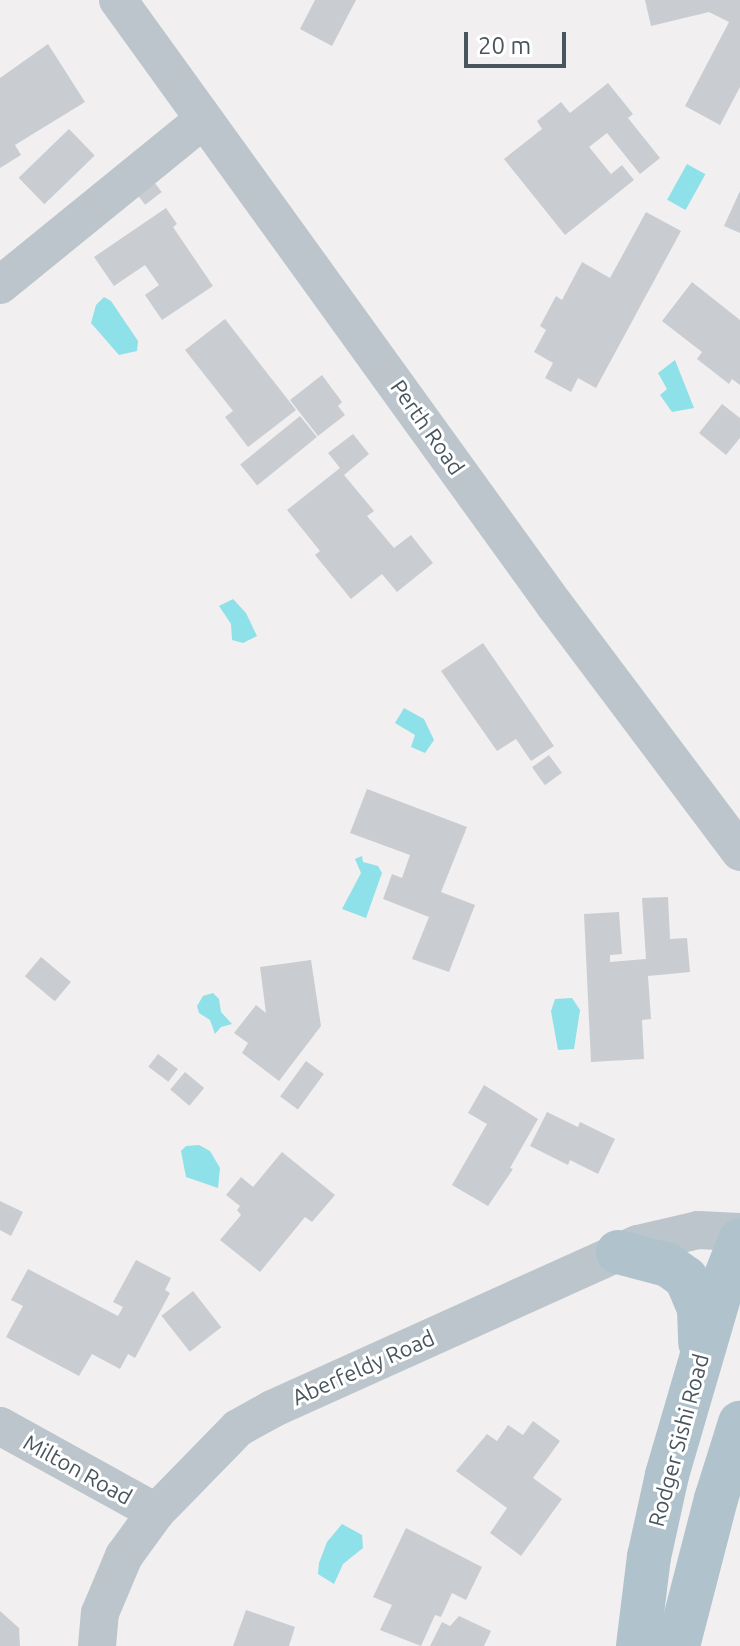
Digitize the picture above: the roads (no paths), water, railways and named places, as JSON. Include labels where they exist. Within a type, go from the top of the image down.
[{"type":"main road","name":"Rodger Sishi Road","points":[[638,1646],[653,1531],[700,1357],[740,1240]]},
{"type":"main road","points":[[618,1252],[668,1265],[686,1278],[699,1308],[700,1357]]},
{"type":"main road","points":[[678,1646],[730,1470],[740,1423]]},
{"type":"street","name":"Perth Road","points":[[118,0],[203,120],[270,205],[554,604],[740,852]]},
{"type":"street","points":[[0,285],[203,120]]},
{"type":"street","name":"Aberfeldy Road","points":[[97,1646],[100,1613],[124,1556],[156,1512],[238,1428],[272,1409],[618,1252],[669,1235],[698,1230],[740,1232]]},
{"type":"street","name":"Milton Road","points":[[0,1426],[156,1512]]},
{"type":"water","points":[[687,164],[705,174],[685,210],[667,200]]},
{"type":"water","points":[[104,297],[111,301],[138,341],[137,351],[119,355],[91,323],[96,305]]},
{"type":"water","points":[[675,360],[694,408],[672,412],[660,395],[667,389],[658,373]]},
{"type":"water","points":[[233,599],[246,613],[257,636],[243,643],[232,640],[231,624],[219,606]]},
{"type":"water","points":[[404,708],[424,719],[434,740],[425,753],[411,747],[415,735],[395,723]]},
{"type":"water","points":[[362,856],[363,862],[378,866],[382,873],[366,918],[342,909],[361,873],[355,859]]},
{"type":"water","points":[[213,993],[219,999],[221,1012],[232,1024],[221,1027],[215,1034],[210,1020],[199,1013],[197,1006],[203,996]]},
{"type":"water","points":[[572,998],[580,1010],[574,1049],[558,1050],[551,1011],[555,999]]},
{"type":"water","points":[[199,1145],[210,1151],[220,1168],[218,1188],[186,1177],[181,1151],[186,1146]]},
{"type":"water","points":[[342,1524],[362,1535],[363,1548],[343,1564],[334,1584],[318,1574],[319,1563],[327,1542]]}]
